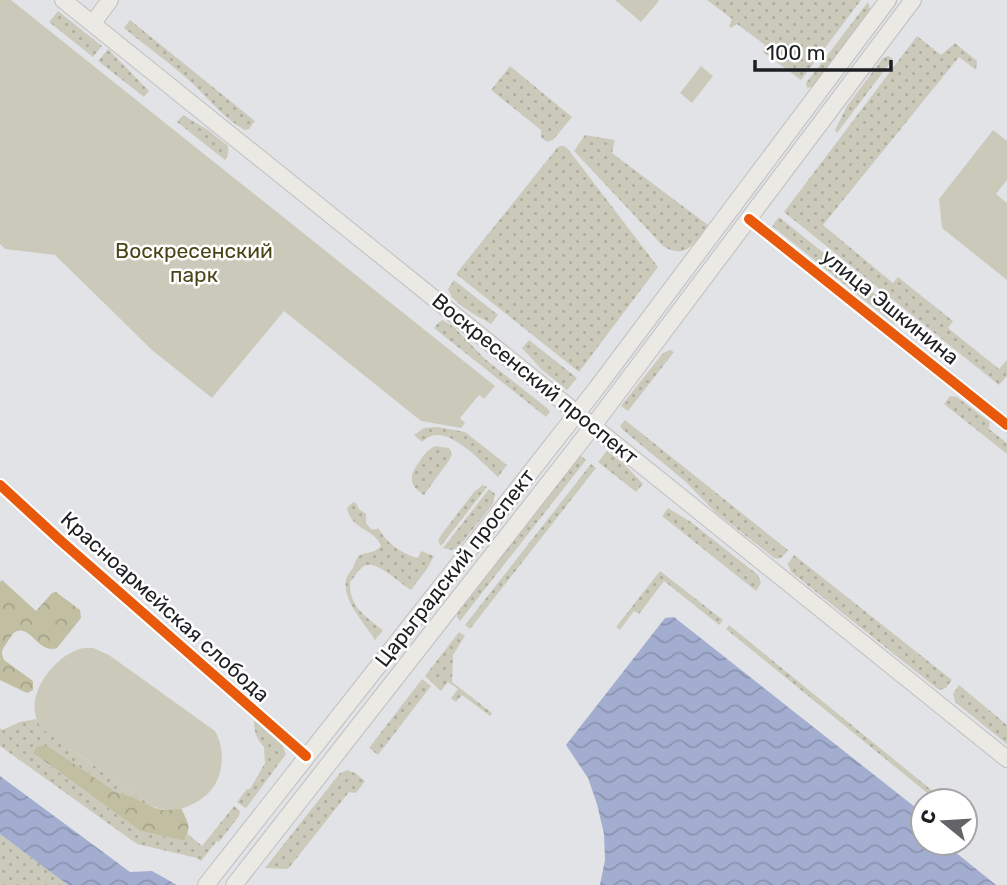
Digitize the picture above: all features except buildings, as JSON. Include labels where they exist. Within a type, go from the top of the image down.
[{"type":"main road","name":"Воскресенский проспект","points":[[63,0],[1007,759]]},
{"type":"main road","points":[[93,23],[110,0]]},
{"type":"main road","name":"Царьградский проспект","points":[[205,885],[578,413],[888,0]]},
{"type":"main road","name":"Царьградский проспект","points":[[234,885],[593,426],[913,0]]},
{"type":"street","name":"улица Эшкинина","points":[[749,219],[1007,425]]},
{"type":"street","name":"Красноармейская слобода","points":[[0,485],[306,756]]},
{"type":"green space","name":"Воскресенский парк","points":[[0,0],[11,0],[495,386],[484,399],[479,395],[460,418],[465,423],[461,428],[421,421],[284,311],[212,398],[152,350],[55,255],[5,249],[0,244]]},
{"type":"green space","points":[[615,0],[658,0],[659,1],[641,22]]},
{"type":"green space","points":[[707,0],[861,0],[801,80],[763,52],[765,45],[737,24],[731,28],[729,26],[732,19]]},
{"type":"green space","points":[[868,2],[871,12],[815,86],[807,88],[806,83]]},
{"type":"green space","points":[[58,11],[102,46],[93,57],[49,22]]},
{"type":"green space","points":[[130,20],[255,121],[249,129],[245,130],[230,120],[184,76],[124,28]]},
{"type":"green space","points":[[917,36],[941,55],[955,43],[977,61],[976,70],[959,57],[823,225],[893,283],[898,277],[953,321],[948,328],[999,369],[1007,360],[1007,376],[999,385],[784,212]]},
{"type":"green space","points":[[108,49],[149,91],[144,97],[98,61]]},
{"type":"green space","points":[[888,56],[893,59],[837,133],[835,130],[847,106],[883,58]]},
{"type":"green space","points":[[510,66],[572,117],[553,140],[547,142],[541,137],[541,130],[491,90]]},
{"type":"green space","points":[[701,66],[713,76],[692,103],[680,93]]},
{"type":"green space","points":[[183,115],[227,145],[225,160],[177,122]]},
{"type":"green space","points":[[993,130],[1007,141],[1007,180],[996,194],[1007,203],[1007,280],[942,228],[939,199]]},
{"type":"green space","points":[[585,135],[615,140],[612,153],[708,225],[695,243],[678,251],[663,246],[574,151]]},
{"type":"green space","points":[[560,146],[568,149],[658,267],[579,372],[456,274]]},
{"type":"green space","points":[[779,217],[901,315],[894,324],[772,226]]},
{"type":"green space","points":[[454,280],[498,315],[491,324],[455,300],[448,289]]},
{"type":"green space","points":[[443,320],[454,327],[485,359],[547,408],[550,412],[546,417],[434,328]]},
{"type":"green space","points":[[529,340],[577,378],[567,390],[541,369],[522,348]]},
{"type":"green space","points":[[670,350],[674,352],[628,411],[621,406],[663,353]]},
{"type":"green space","points":[[950,396],[957,397],[990,422],[989,429],[1007,443],[1007,454],[944,404]]},
{"type":"green space","points":[[625,420],[788,550],[785,554],[780,558],[773,557],[715,512],[686,482],[623,430],[620,426]]},
{"type":"green space","points":[[438,427],[465,432],[507,465],[498,477],[458,442],[440,435],[431,436],[422,442],[414,435],[424,428]]},
{"type":"green space","points":[[435,446],[449,448],[452,454],[424,495],[415,488],[412,476],[424,455]]},
{"type":"green space","points":[[607,451],[643,484],[636,492],[598,462]]},
{"type":"green space","points":[[580,455],[586,460],[460,621],[457,611]]},
{"type":"green space","points":[[591,464],[596,468],[470,629],[465,625]]},
{"type":"green space","points":[[483,485],[487,487],[441,546],[438,541],[441,535],[474,492]]},
{"type":"green space","points":[[489,489],[495,494],[493,504],[458,548],[443,548]]},
{"type":"green space","points":[[353,502],[366,514],[366,523],[371,529],[378,528],[399,550],[417,558],[421,551],[434,556],[411,590],[383,570],[371,565],[359,570],[350,582],[355,604],[383,630],[375,640],[350,602],[345,585],[357,558],[381,546],[378,540],[349,515],[347,508]]},
{"type":"green space","points":[[668,508],[691,522],[758,575],[761,583],[756,591],[662,516]]},
{"type":"green space","points":[[794,555],[952,680],[946,688],[939,690],[791,572],[788,564]]},
{"type":"green space","points":[[660,571],[723,620],[719,625],[664,581],[639,614],[634,611],[620,630],[616,627]]},
{"type":"green space","points":[[2,580],[36,611],[56,592],[80,610],[81,618],[57,648],[45,647],[22,631],[14,633],[4,646],[4,660],[33,681],[33,690],[27,693],[0,680]]},
{"type":"green space","points":[[729,625],[928,787],[920,787],[726,629]]},
{"type":"green space","points":[[459,632],[465,636],[453,655],[452,682],[492,713],[490,716],[462,695],[456,702],[451,698],[458,689],[448,682],[441,691],[425,676]]},
{"type":"green space","points":[[84,648],[93,648],[109,655],[215,731],[220,744],[222,764],[216,783],[206,795],[184,808],[158,808],[40,726],[35,715],[35,703],[44,678],[62,658]]},
{"type":"green space","points":[[422,679],[431,686],[378,755],[369,748]]},
{"type":"green space","points":[[959,685],[1007,725],[1007,744],[955,702],[953,694]]},
{"type":"green space","points":[[36,719],[44,730],[156,808],[155,810],[133,797],[116,792],[48,746],[34,751],[34,754],[140,831],[184,841],[188,834],[202,846],[234,806],[240,811],[239,816],[201,861],[137,844],[0,746],[0,728],[2,730]]},
{"type":"green space","points":[[257,719],[280,740],[286,754],[245,808],[237,802],[247,789],[250,789],[265,763],[264,747],[255,729],[254,721]]},
{"type":"green space","points":[[42,745],[48,746],[116,792],[133,797],[155,809],[181,808],[188,824],[184,841],[140,831],[33,753]]},
{"type":"green space","points":[[347,770],[365,781],[356,793],[349,792],[288,869],[265,868],[340,773]]},
{"type":"green space","points":[[0,834],[68,885],[0,885]]},
{"type":"water","points":[[674,617],[909,802],[909,857],[961,857],[996,885],[600,885],[605,860],[604,834],[597,804],[588,778],[566,745],[665,618]]},
{"type":"water","points":[[0,776],[130,872],[152,871],[177,885],[68,885],[0,834]]},
{"type":"cycle path","points":[[749,219],[1007,425]]},
{"type":"cycle path","points":[[0,485],[306,756]]}]
